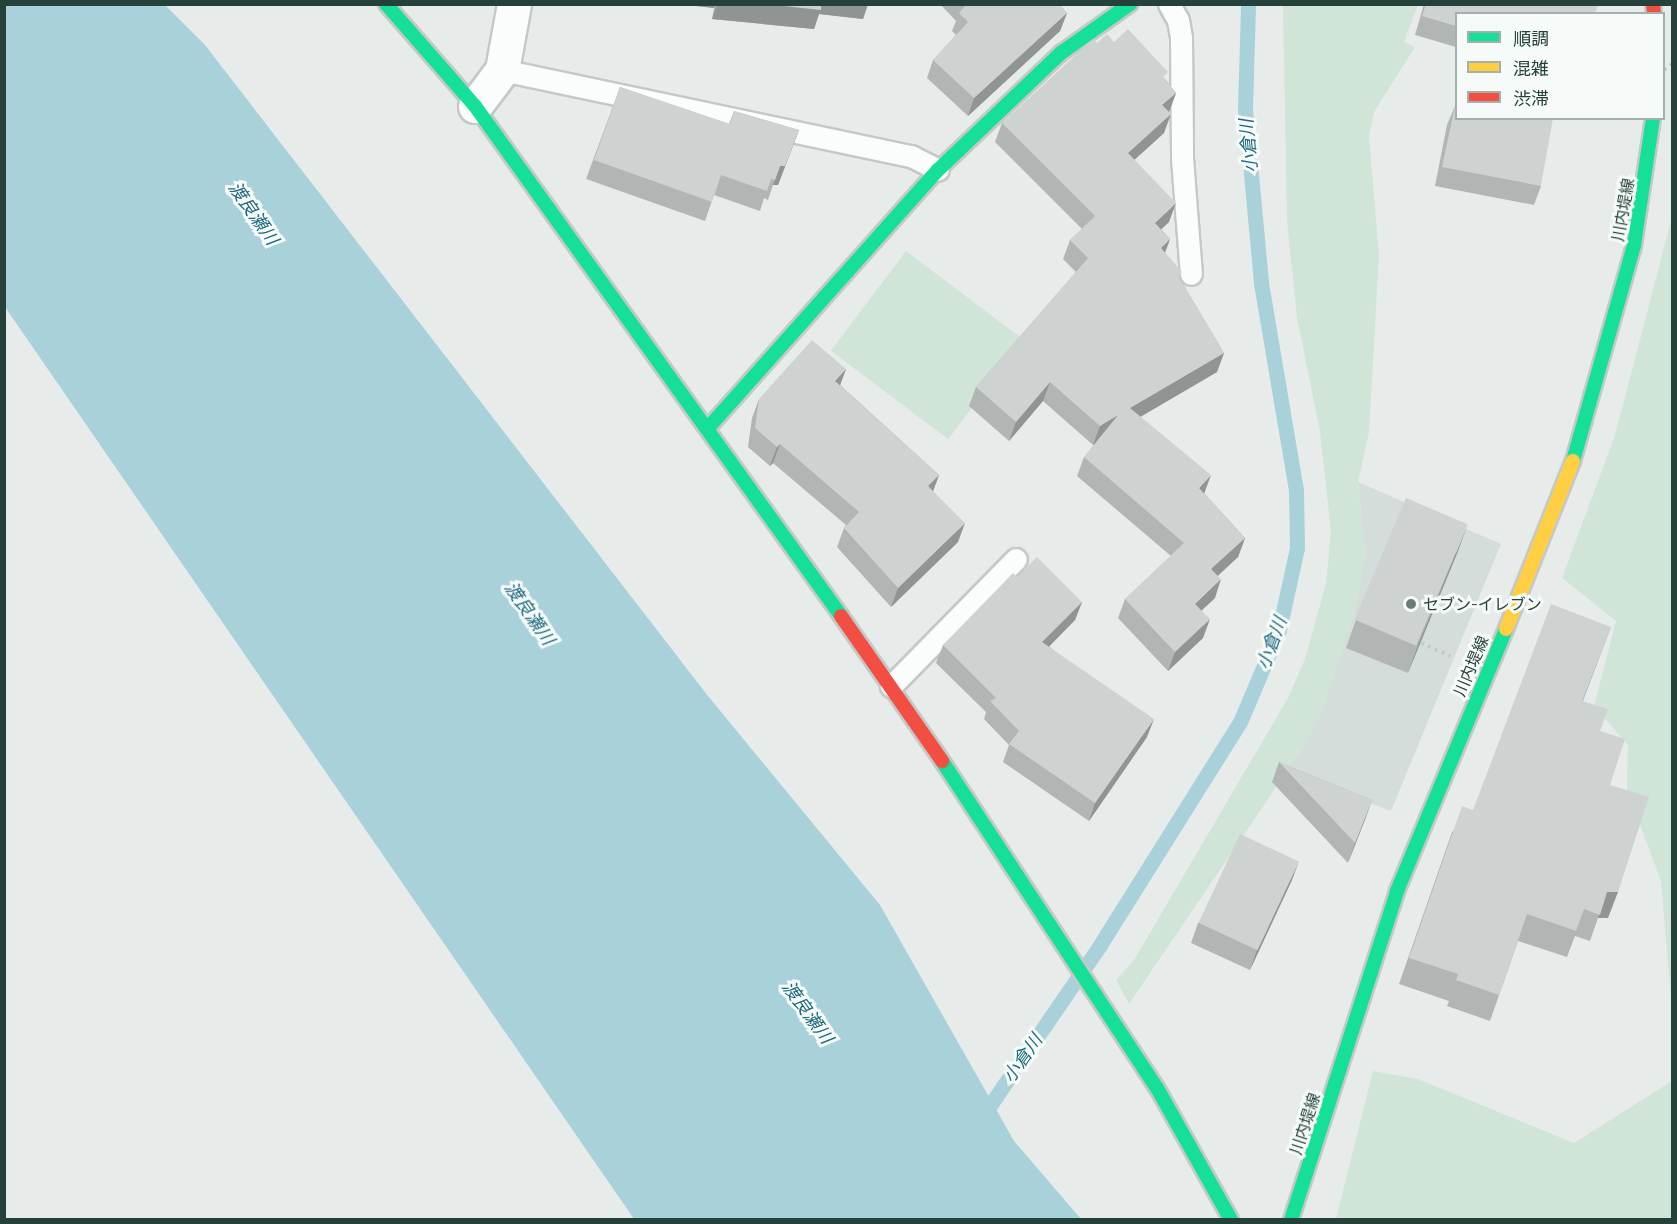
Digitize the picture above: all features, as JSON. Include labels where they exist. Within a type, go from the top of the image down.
[{"type":"street","points":[[386,4],[475,106],[891,686],[1061,937],[1158,1088],[1231,1220]]},
{"type":"street","points":[[475,106],[502,70],[514,4]]},
{"type":"street","points":[[708,428],[938,170],[1061,53],[1130,4]]},
{"type":"street","name":"川内堤線","points":[[1292,1220],[1397,891],[1565,483],[1634,245],[1653,120]]},
{"type":"lane","points":[[1169,4],[1178,20],[1181,37],[1182,158],[1191,274]]},
{"type":"lane","points":[[502,70],[911,156],[938,170]]},
{"type":"lane","points":[[891,686],[1016,559]]},
{"type":"path","points":[[1421,643],[1452,657]]},
{"type":"shaded area","points":[[1358,482],[1501,544],[1391,811],[1287,772],[1322,711],[1365,557]]},
{"type":"green space","points":[[1283,5],[1418,5],[1404,42],[1415,47],[1374,112],[1369,136],[1379,256],[1369,432],[1358,482],[1365,557],[1358,600],[1344,645],[1322,711],[1306,743],[1129,1004],[1116,980],[1134,960],[1288,698],[1305,659],[1326,583],[1331,531],[1320,432],[1297,318],[1287,221]]},
{"type":"green space","points":[[1672,217],[1672,1010],[1661,881],[1627,790],[1628,745],[1594,706],[1616,621],[1562,578],[1615,435]]},
{"type":"green space","points":[[906,251],[1023,339],[948,439],[831,351]]},
{"type":"green space","points":[[1373,1071],[1418,1079],[1574,1143],[1672,1081],[1672,1219],[1336,1219]]},
{"type":"water","name":"渡良瀬川","points":[[4,5],[165,5],[205,45],[708,696],[880,905],[1014,1141],[1081,1219],[634,1219],[5,307]]},
{"type":"building","points":[[765,4],[821,4],[821,10]]},
{"type":"building","points":[[963,4],[1059,4],[1067,13],[974,98],[933,60],[968,22],[959,13],[965,6]]},
{"type":"building","points":[[1426,4],[1598,4],[1596,12],[1455,12],[1455,26],[1422,16]]},
{"type":"building","points":[[1128,29],[1168,72],[1163,77],[1176,93],[1162,105],[1171,114],[1128,153],[1176,203],[1155,223],[1170,239],[1161,248],[1182,272],[1178,276],[1224,353],[1130,408],[1211,475],[1199,488],[1245,538],[1211,569],[1221,579],[1195,604],[1210,619],[1175,652],[1125,599],[1184,543],[1084,457],[1118,415],[1100,426],[1050,382],[1016,422],[976,387],[1088,258],[1070,240],[1095,216],[1002,123],[1093,39],[1097,43],[1107,34],[1114,42]]},
{"type":"building","points":[[620,87],[730,124],[734,111],[799,130],[785,166],[780,166],[775,180],[771,179],[767,191],[721,175],[712,202],[594,160]]},
{"type":"building","points":[[1455,106],[1455,120],[1553,120],[1541,186],[1442,167]]},
{"type":"building","points":[[812,340],[846,369],[835,381],[939,475],[928,486],[965,523],[898,588],[844,528],[859,512],[780,444],[777,447],[755,428],[759,399]]},
{"type":"building","points":[[1406,498],[1468,524],[1416,646],[1354,620]]},
{"type":"building","points":[[1037,557],[1082,602],[1042,642],[1154,719],[1095,803],[1009,744],[1019,731],[990,701],[996,698],[943,645],[1013,573],[1017,577]]},
{"type":"building","points":[[1551,604],[1611,627],[1582,701],[1608,709],[1600,731],[1625,739],[1610,785],[1649,797],[1618,892],[1607,892],[1600,915],[1584,909],[1576,931],[1527,914],[1499,995],[1456,980],[1458,974],[1409,958],[1462,806],[1473,810]]},
{"type":"building","points":[[1279,762],[1372,800],[1355,843]]},
{"type":"building","points":[[1240,834],[1299,861],[1257,950],[1199,923]]},
{"type":"waterway","name":"小倉川","points":[[982,1117],[1100,945],[1240,722],[1279,630],[1297,548],[1296,490],[1261,282],[1245,108],[1248,4]]},
{"type":"traffic: fast","points":[[386,4],[475,106],[841,616]]},
{"type":"traffic: fast","points":[[708,428],[938,170],[1061,53],[1130,4]]},
{"type":"traffic: fast","points":[[1573,461],[1634,245],[1653,120]]},
{"type":"traffic: fast","points":[[1291,1220],[1397,891],[1506,629]]},
{"type":"traffic: fast","points":[[942,761],[1157,1088],[1231,1220]]},
{"type":"traffic: slow","points":[[1506,629],[1573,461]]},
{"type":"traffic: jam","points":[[1653,4],[1654,12]]},
{"type":"traffic: jam","points":[[841,616],[942,761]]},
{"type":"place","name":"セブン-イレブン","points":[[1411,604]]}]
